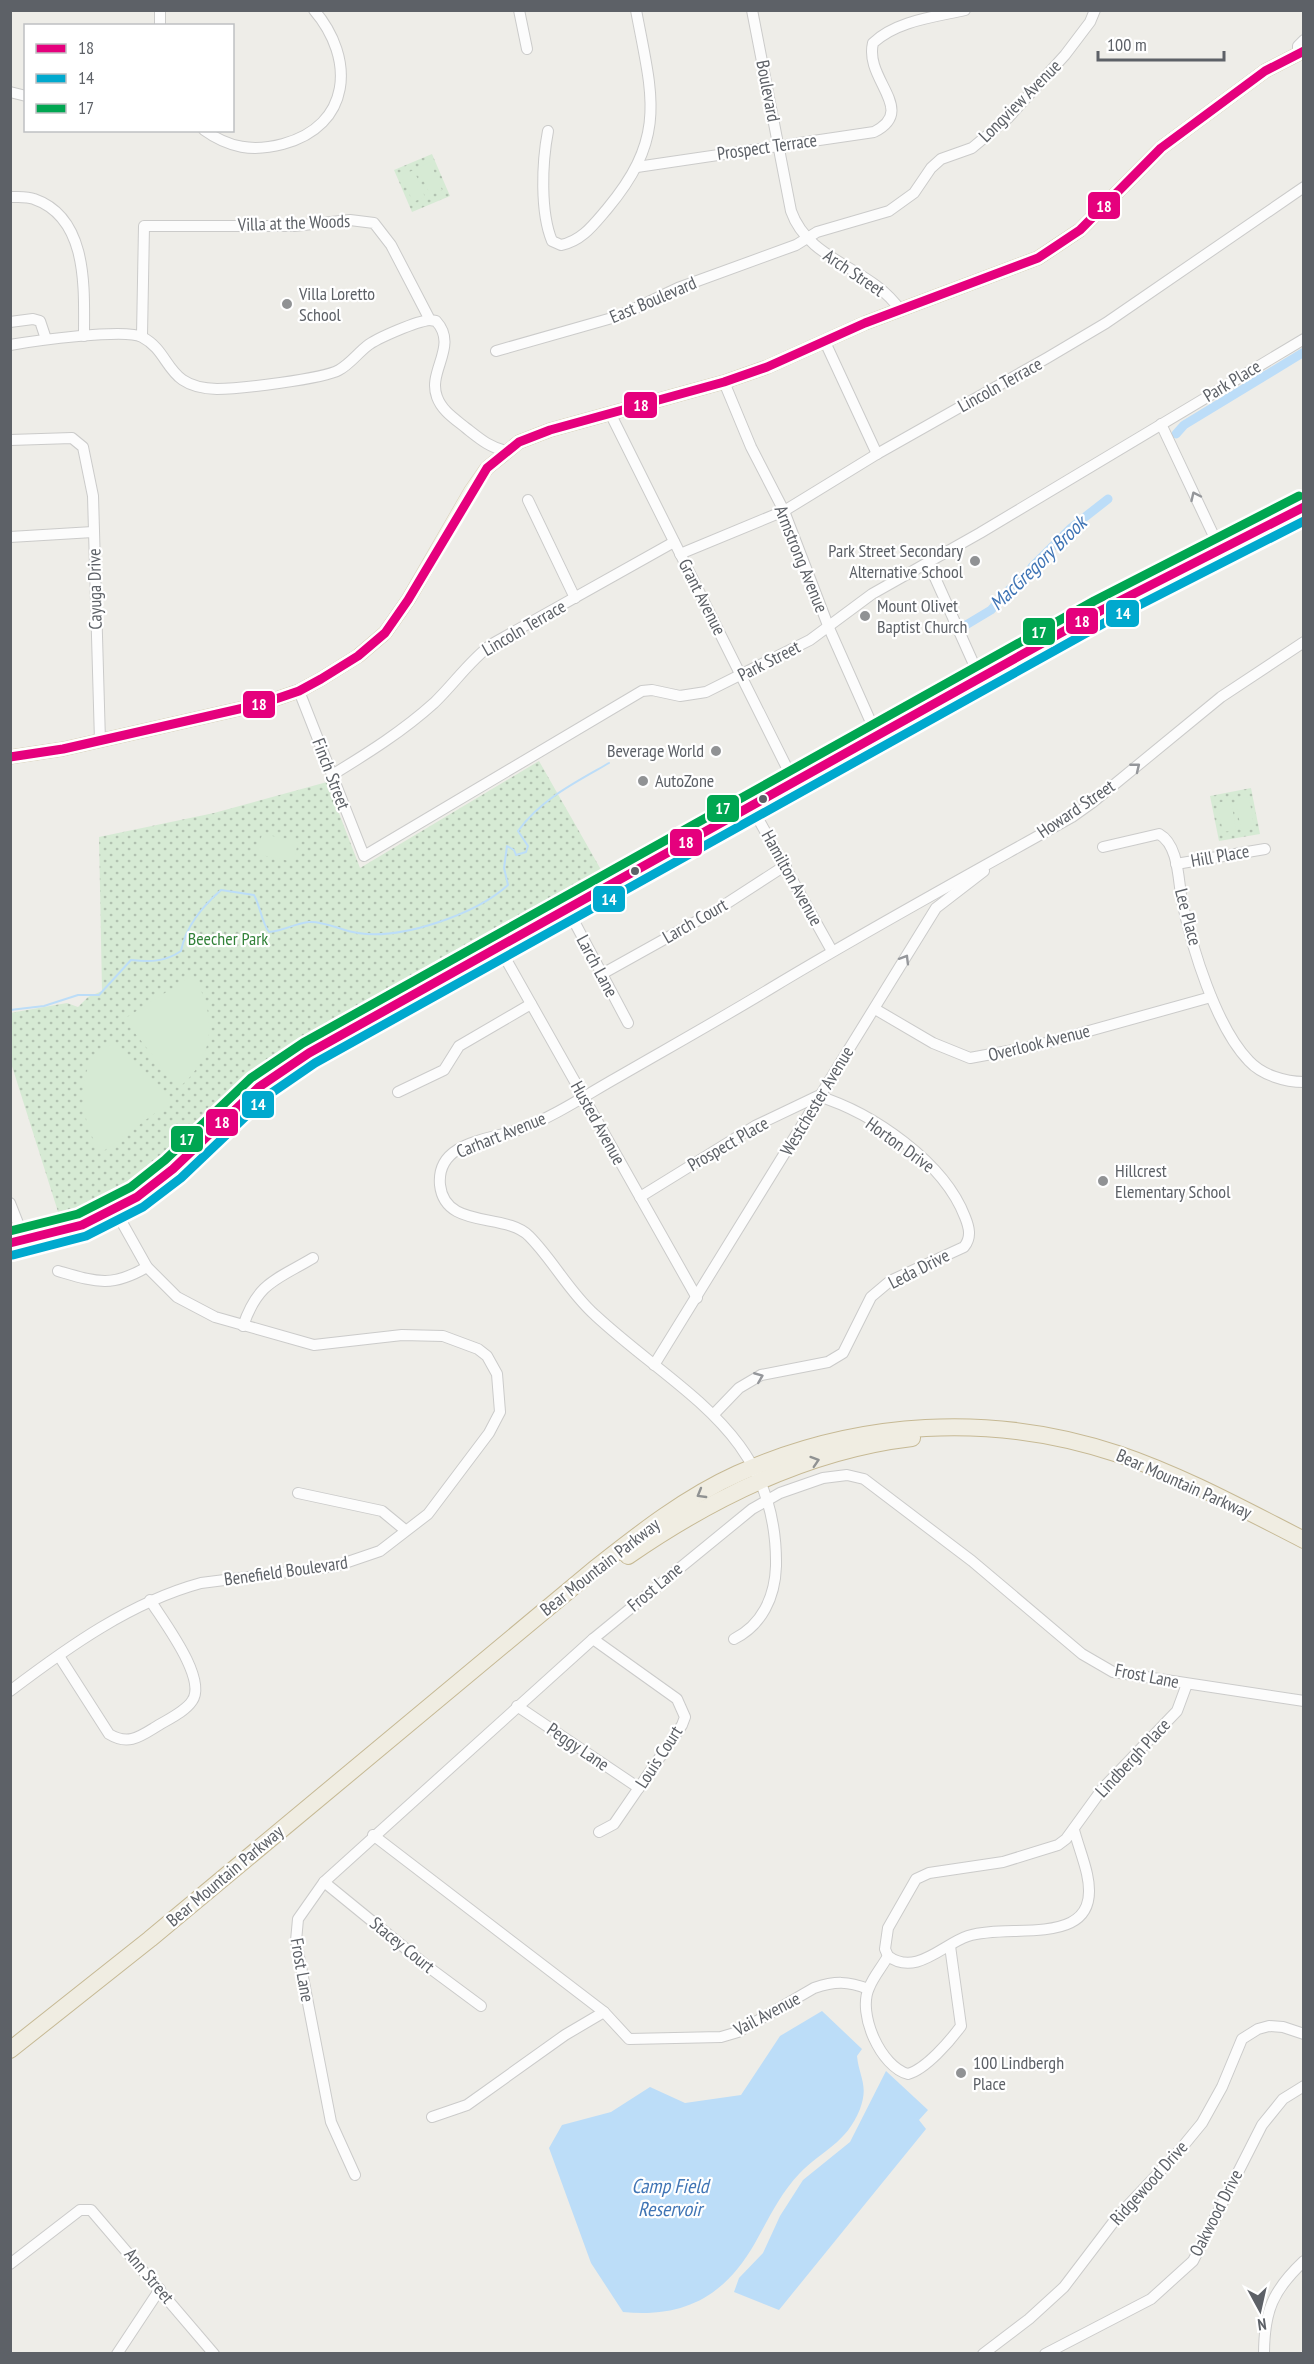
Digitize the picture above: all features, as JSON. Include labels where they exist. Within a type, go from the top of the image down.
[{"type":"highway","name":"Bear Mountain Parkway","points":[[10,2063],[76,2012],[588,1586],[664,1532],[743,1488],[757,1475],[810,1448],[876,1431],[952,1426],[1021,1431],[1089,1445],[1147,1464],[1210,1492],[1304,1540]]},
{"type":"highway","name":"Bear Mountain Parkway","points":[[10,2050],[127,1958],[608,1558],[689,1500],[757,1475],[897,1440],[945,1436],[1013,1440],[1071,1450],[1155,1478],[1304,1551]]},
{"type":"main road","points":[[10,757],[100,741],[261,704],[299,691],[358,656],[385,633],[417,584],[471,491],[487,468],[506,451],[534,435],[724,382],[900,310],[1023,264],[1058,247],[1080,230],[1161,148],[1265,71],[1302,48]]},
{"type":"main road","points":[[10,1244],[82,1225],[115,1210],[173,1169],[258,1087],[309,1053],[1100,611],[1304,507]]},
{"type":"street","points":[[207,132],[221,142],[241,148],[268,148],[300,140],[319,129],[336,105],[340,73],[337,48],[328,27],[314,10]]},
{"type":"street","points":[[519,10],[527,49]]},
{"type":"street","points":[[548,131],[544,149],[547,228],[555,244],[570,243],[582,236],[621,191],[637,167],[648,139],[652,94],[636,10]]},
{"type":"street","name":"Boulevard","points":[[752,10],[791,211],[806,239]]},
{"type":"street","name":"Prospect Terrace","points":[[637,167],[874,132],[883,128],[892,117],[891,102],[873,66],[871,50],[873,43],[885,32],[896,27],[964,10]]},
{"type":"street","name":"Longview Avenue","points":[[806,239],[817,232],[889,211],[914,193],[931,168],[941,159],[982,141],[1008,118],[1065,55],[1090,22],[1095,10]]},
{"type":"street","name":"Lincoln Terrace","points":[[680,554],[784,511],[877,454],[1106,322],[1304,187]]},
{"type":"street","points":[[10,197],[33,198],[50,207],[70,231],[79,251],[82,267],[84,336]]},
{"type":"street","name":"Villa at the Woods","points":[[142,336],[144,226],[166,224],[294,226],[350,220],[374,223],[391,245],[430,320],[436,321],[444,332],[445,351],[435,386],[443,408],[489,447],[506,451]]},
{"type":"street","name":"Arch Street","points":[[806,239],[814,247],[874,282],[900,310]]},
{"type":"street","name":"East Boulevard","points":[[496,351],[619,316],[678,288],[770,255],[806,239]]},
{"type":"street","points":[[10,322],[33,319],[40,321],[46,339]]},
{"type":"street","points":[[10,345],[46,339],[137,334],[155,348],[172,372],[190,384],[218,389],[331,373],[349,363],[370,343],[430,320]]},
{"type":"street","name":"Park Place","points":[[1161,424],[1304,339]]},
{"type":"street","points":[[825,342],[877,454]]},
{"type":"street","name":"Armstrong Avenue","points":[[724,382],[752,447],[784,511],[829,628],[877,736]]},
{"type":"street","name":"Grant Avenue","points":[[610,413],[794,782]]},
{"type":"street","points":[[1161,424],[1220,549]]},
{"type":"street","name":"Park Street","points":[[364,856],[642,691],[693,696],[741,675],[829,628],[872,594],[1161,424]]},
{"type":"street","name":"Cayuga Drive","points":[[10,440],[58,437],[78,441],[83,447],[93,496],[100,741]]},
{"type":"street","points":[[528,500],[575,598]]},
{"type":"street","points":[[10,537],[93,532]]},
{"type":"street","name":"Lincoln Terrace","points":[[332,775],[370,752],[410,722],[456,681],[477,655],[492,644],[674,542]]},
{"type":"street","points":[[928,562],[980,678]]},
{"type":"street","name":"Howard Street","points":[[832,951],[1093,802],[1221,697],[1304,642]]},
{"type":"street","name":"Finch Street","points":[[299,691],[364,856]]},
{"type":"street","name":"Hamilton Avenue","points":[[751,806],[832,951]]},
{"type":"street","name":"Lee Place","points":[[1103,847],[1159,834],[1167,838],[1176,864],[1183,904],[1216,1011],[1249,1062],[1278,1078],[1304,1082]]},
{"type":"street","name":"Hill Place","points":[[1176,864],[1265,849]]},
{"type":"street","name":"Westchester Avenue","points":[[654,1365],[936,908],[1000,857]]},
{"type":"street","name":"Larch Court","points":[[602,974],[715,911],[786,865]]},
{"type":"street","name":"Larch Lane","points":[[567,908],[628,1023]]},
{"type":"street","name":"Husted Avenue","points":[[499,947],[697,1298]]},
{"type":"street","name":"Carhart Avenue","points":[[734,1639],[747,1632],[759,1619],[774,1587],[775,1551],[767,1500],[744,1452],[714,1414],[595,1315],[571,1290],[529,1235],[506,1223],[477,1219],[450,1207],[440,1189],[442,1163],[451,1153],[464,1146],[529,1126],[707,1027],[832,951]]},
{"type":"street","name":"Overlook Avenue","points":[[875,1009],[933,1043],[970,1058],[1035,1046],[1211,997]]},
{"type":"street","points":[[398,1092],[444,1070],[459,1046],[531,1004]]},
{"type":"street","name":"Prospect Place","points":[[640,1197],[755,1126],[818,1096]]},
{"type":"street","name":"Horton Drive","points":[[818,1096],[833,1101],[870,1121],[931,1164],[949,1186],[966,1221],[969,1236],[964,1247]]},
{"type":"street","points":[[10,1203],[25,1240]]},
{"type":"street","name":"Benefield Boulevard","points":[[10,1691],[59,1656],[150,1600],[201,1583],[336,1566],[380,1551],[428,1514],[477,1450],[501,1412],[497,1374],[487,1356],[478,1349],[443,1336],[402,1335],[314,1345],[243,1326],[193,1307],[177,1296],[147,1267],[115,1210]]},
{"type":"street","name":"Leda Drive","points":[[714,1414],[740,1388],[756,1377],[828,1362],[843,1353],[871,1297],[890,1281],[964,1247]]},
{"type":"street","points":[[243,1326],[249,1308],[264,1287],[313,1258]]},
{"type":"street","points":[[58,1271],[108,1283],[128,1278],[147,1267]]},
{"type":"street","name":"Frost Lane","points":[[355,2175],[331,2122],[296,1941],[298,1919],[324,1882],[517,1706],[716,1536],[767,1500],[823,1478],[847,1475],[864,1479],[972,1561],[1095,1662],[1113,1672],[1304,1701]]},
{"type":"street","points":[[298,1493],[382,1511],[405,1530]]},
{"type":"street","points":[[59,1656],[109,1734],[118,1739],[129,1740],[151,1730],[188,1706],[196,1696],[198,1687],[188,1663],[150,1600]]},
{"type":"street","name":"Louis Court","points":[[593,1639],[677,1699],[683,1707],[685,1717],[682,1725],[615,1824],[599,1832]]},
{"type":"street","name":"Lindbergh Place","points":[[888,1956],[885,1949],[888,1928],[902,1899],[916,1879],[929,1874],[1003,1862],[1058,1845],[1074,1830],[1103,1788],[1177,1711],[1186,1684]]},
{"type":"street","name":"Peggy Lane","points":[[517,1706],[639,1788]]},
{"type":"street","points":[[950,1946],[961,2026],[952,2039],[915,2072],[908,2074],[894,2069],[879,2051],[868,2016],[868,1989],[888,1956],[897,1960],[912,1961],[931,1957],[950,1946],[975,1934],[1019,1929],[1060,1929],[1075,1923],[1085,1910],[1089,1890],[1088,1875],[1074,1830]]},
{"type":"street","name":"Vail Avenue","points":[[373,1835],[604,2012],[629,2039],[721,2037],[738,2032],[828,1983],[841,1981],[868,1989]]},
{"type":"street","name":"Stacey Court","points":[[324,1882],[427,1966],[482,2006]]},
{"type":"street","points":[[432,2117],[467,2105],[557,2040],[604,2012]]},
{"type":"street","name":"Ridgewood Drive","points":[[983,2354],[1029,2319],[1065,2287],[1118,2216],[1179,2151],[1202,2123],[1222,2087],[1242,2039],[1258,2029],[1269,2026],[1283,2027],[1304,2034]]},
{"type":"street","name":"Oakwood Drive","points":[[1045,2354],[1151,2299],[1193,2261],[1262,2125],[1283,2099],[1304,2086]]},
{"type":"street","name":"Ann Street","points":[[10,2264],[80,2210],[91,2210],[99,2216],[214,2354]]},
{"type":"street","points":[[1264,2354],[1267,2312],[1274,2295],[1304,2261]]},
{"type":"street","points":[[117,2354],[160,2289]]},
{"type":"green space","points":[[432,154],[450,196],[412,212],[394,170]]},
{"type":"green space","points":[[430,162],[442,190],[430,195],[418,168]]},
{"type":"green space","points":[[414,170],[425,197],[413,202],[401,175]]},
{"type":"green space","name":"Beecher Park","points":[[539,761],[604,875],[306,1039],[265,1069],[154,1164],[93,1203],[60,1218],[11,1063],[10,1013],[67,1003],[78,1007],[88,997],[102,991],[99,837],[214,813],[327,782],[360,868]]},
{"type":"green space","points":[[1251,788],[1260,834],[1219,841],[1210,796]]},
{"type":"green space","points":[[1249,797],[1254,826],[1241,829],[1235,799]]},
{"type":"green space","points":[[1231,800],[1236,830],[1223,832],[1217,803]]},
{"type":"green space","points":[[262,834],[298,841],[294,862],[257,854]]},
{"type":"green space","points":[[193,975],[206,1005],[209,1035],[200,1063],[191,1076],[178,1088],[124,1019]]},
{"type":"green space","points":[[115,1043],[170,1097],[170,1102],[101,1153],[88,1125],[84,1109],[85,1077],[90,1063],[100,1051]]},
{"type":"water","name":"Camp Field Reservoir","points":[[822,2011],[862,2049],[857,2056],[864,2094],[854,2121],[841,2138],[808,2165],[792,2182],[743,2262],[716,2290],[683,2307],[645,2313],[623,2312],[591,2263],[549,2148],[562,2125],[611,2112],[650,2087],[685,2103],[741,2095],[780,2036]]},
{"type":"water","points":[[886,2071],[928,2110],[919,2120],[926,2129],[779,2310],[734,2292],[739,2278],[763,2253],[780,2216],[803,2180],[850,2142]]},
{"type":"waterway","name":"MacGregory Brook","points":[[1176,434],[1184,425],[1304,352]]},
{"type":"waterway","name":"MacGregory Brook","points":[[966,625],[991,610],[1010,589],[1023,580],[1032,567],[1071,528],[1108,499]]},
{"type":"waterway","name":"MacGregory Brook","points":[[10,1010],[44,1006],[78,995],[99,995],[131,960],[157,960],[175,955],[181,951],[187,933],[196,918],[221,890],[254,895],[269,932],[309,922],[358,933],[396,933],[458,915],[494,896],[508,885],[504,868],[507,846],[514,850],[516,855],[526,852],[528,846],[518,831],[527,820],[548,800],[609,763]]},
{"type":"transit line","name":"18","points":[[10,757],[63,749],[261,704],[299,691],[321,679],[358,656],[385,633],[408,600],[487,468],[519,442],[550,430],[724,382],[767,367],[865,323],[1038,258],[1080,230],[1161,148],[1265,71],[1304,51]]},
{"type":"transit line","name":"17","points":[[10,1231],[78,1214],[131,1187],[165,1160],[251,1078],[303,1043],[1094,601],[1299,496]]},
{"type":"transit line","name":"18","points":[[10,1243],[82,1225],[137,1197],[173,1169],[259,1087],[309,1053],[1100,611],[1304,507]]},
{"type":"transit line","name":"14","points":[[13,1255],[86,1236],[143,1207],[181,1178],[267,1096],[315,1063],[1106,622],[1304,521]]},
{"type":"place","name":"Villa Loretto School","points":[[287,304]]},
{"type":"place","name":"Park Street Secondary Alternative School","points":[[975,561]]},
{"type":"place","name":"Mount Olivet Baptist Church","points":[[865,616]]},
{"type":"place","name":"Beverage World","points":[[716,751]]},
{"type":"place","name":"AutoZone","points":[[643,781]]},
{"type":"place","name":"Hillcrest Elementary School","points":[[1103,1181]]},
{"type":"place","name":"100 Lindbergh Place","points":[[961,2073]]}]
